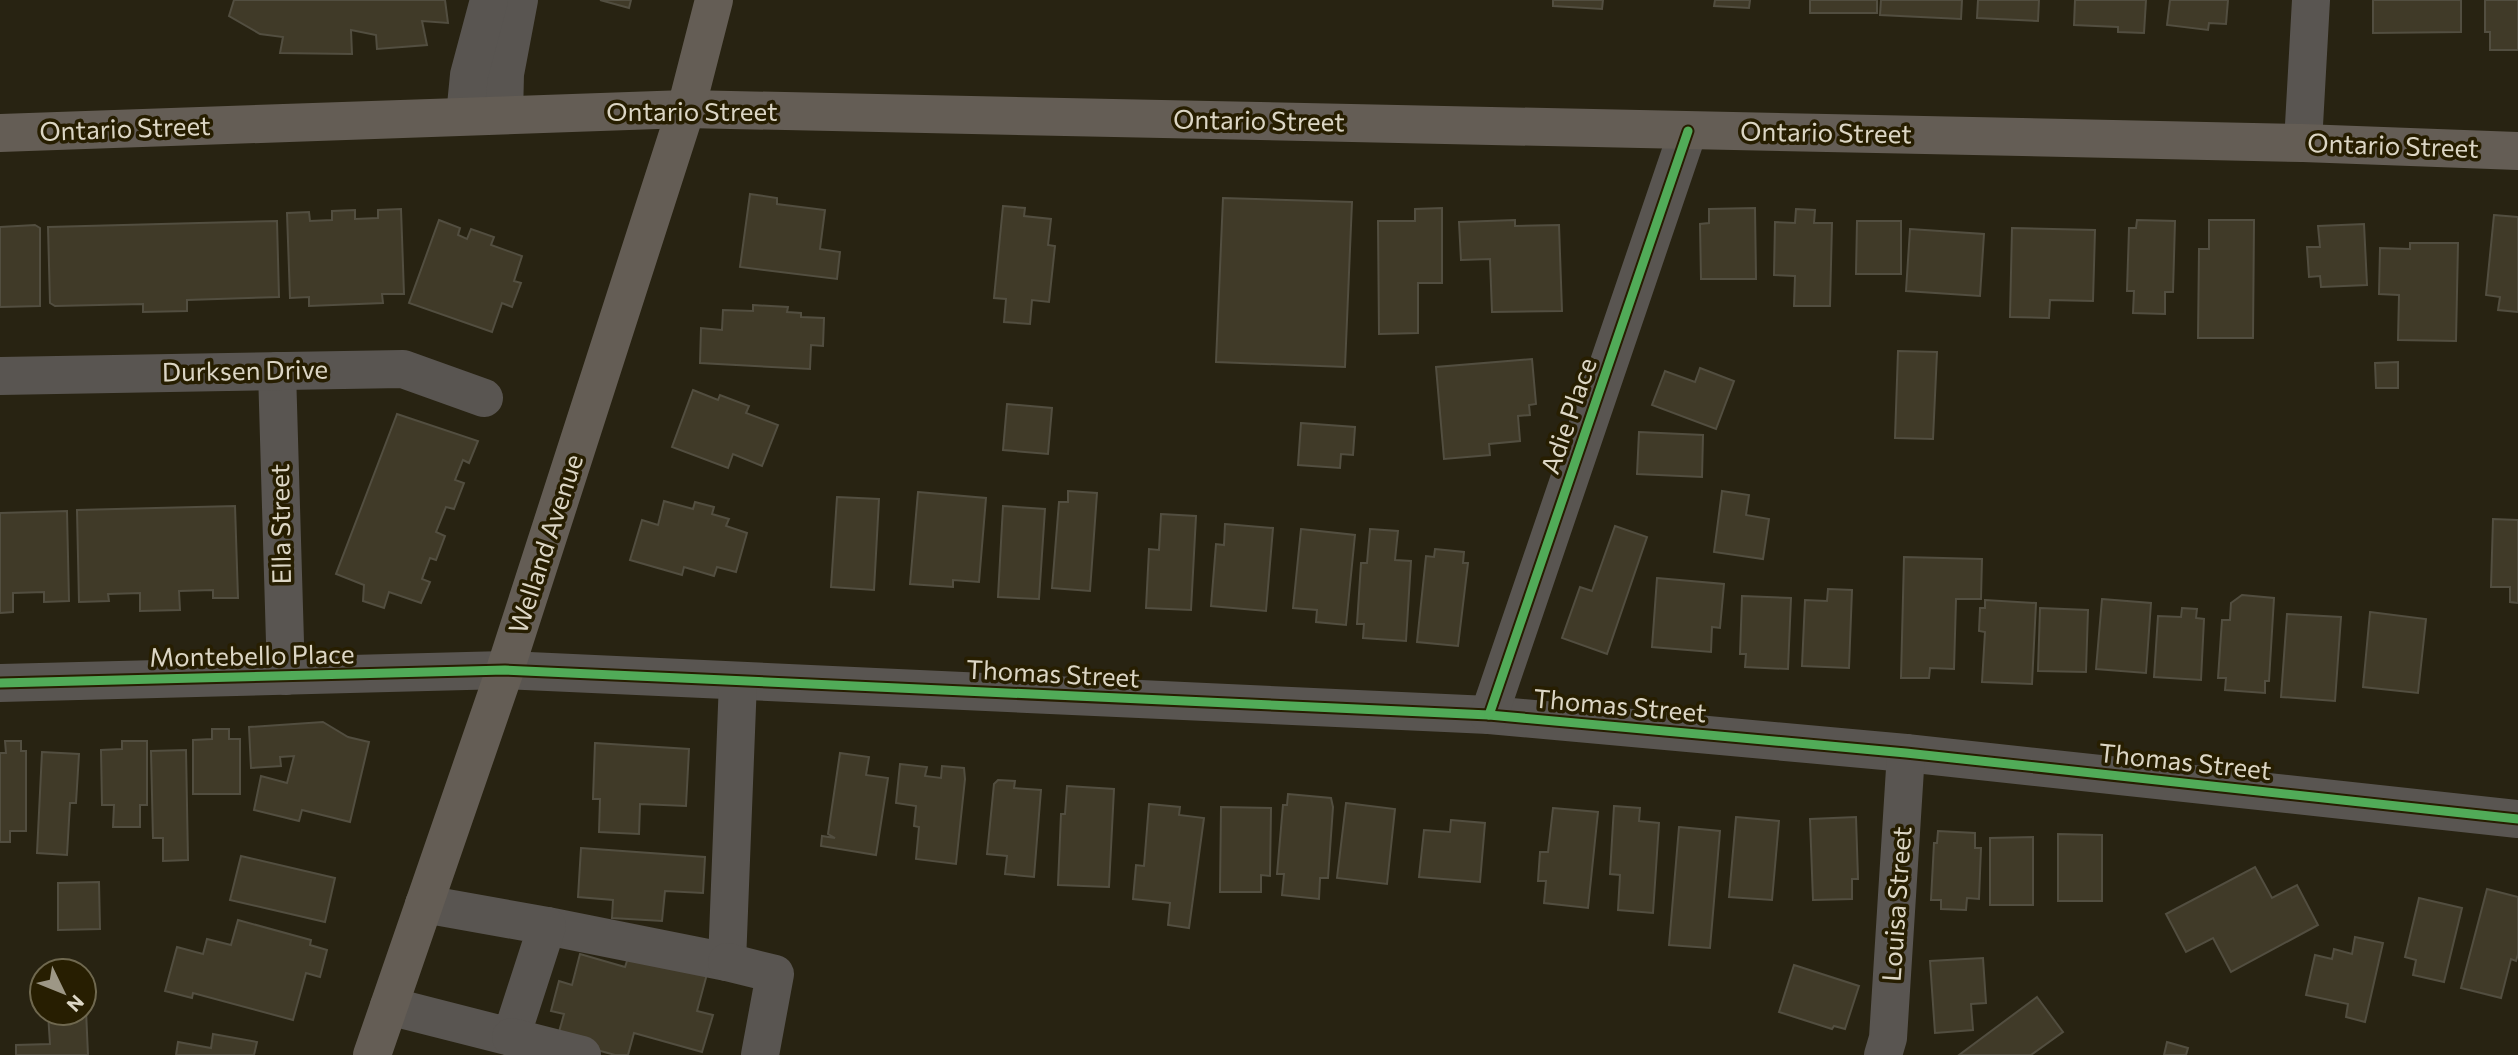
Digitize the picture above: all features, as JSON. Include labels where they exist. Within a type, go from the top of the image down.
[{"type":"main road","name":"Welland Avenue","points":[[372,1055],[505,670],[685,109],[714,0]]},
{"type":"main road","name":"Ontario Street","points":[[0,133],[685,109],[2303,143],[2518,151]]},
{"type":"street","points":[[465,117],[469,75],[489,0]]},
{"type":"street","points":[[504,115],[505,74],[519,0]]},
{"type":"street","points":[[2303,143],[2311,0]]},
{"type":"street","name":"Adie Place","points":[[1489,715],[1688,131]]},
{"type":"street","name":"Durksen Drive","points":[[0,376],[404,369],[484,398]]},
{"type":"street","name":"Ella Street","points":[[277,371],[286,676]]},
{"type":"street","name":"Montebello Place","points":[[0,683],[505,670]]},
{"type":"street","name":"Thomas Street","points":[[505,670],[1489,715],[1906,752],[2518,819]]},
{"type":"street","points":[[727,962],[738,681]]},
{"type":"street","name":"Louisa Street","points":[[1883,1055],[1888,1038],[1906,752]]},
{"type":"street","points":[[424,904],[547,926],[775,974],[760,1055]]},
{"type":"street","points":[[511,1037],[547,926]]},
{"type":"street","points":[[389,1006],[582,1055]]},
{"type":"building","points":[[234,0],[445,0],[448,23],[422,21],[427,45],[377,49],[376,35],[351,30],[352,54],[280,53],[283,37],[260,34],[229,16]]},
{"type":"building","points":[[600,0],[631,0],[629,8]]},
{"type":"building","points":[[1553,0],[1603,0],[1602,9],[1553,6]]},
{"type":"building","points":[[1715,0],[1750,0],[1749,8],[1714,6]]},
{"type":"building","points":[[1810,0],[1877,0],[1877,13],[1810,13]]},
{"type":"building","points":[[1881,0],[1962,0],[1961,19],[1880,15]]},
{"type":"building","points":[[1978,0],[2039,0],[2038,21],[1977,18]]},
{"type":"building","points":[[2075,0],[2146,0],[2144,33],[2118,32],[2118,27],[2074,25]]},
{"type":"building","points":[[2170,0],[2228,0],[2226,24],[2209,23],[2208,30],[2167,25]]},
{"type":"building","points":[[2373,0],[2461,0],[2461,32],[2373,33]]},
{"type":"building","points":[[2485,0],[2518,0],[2518,50],[2490,50],[2490,32],[2485,32]]},
{"type":"building","points":[[750,194],[777,198],[777,204],[825,210],[820,249],[840,252],[837,279],[740,267]]},
{"type":"building","points":[[1223,198],[1352,202],[1345,367],[1216,362]]},
{"type":"building","points":[[1003,206],[1025,208],[1024,216],[1051,219],[1048,245],[1055,246],[1049,302],[1032,300],[1030,324],[1004,322],[1006,299],[994,298]]},
{"type":"building","points":[[1442,208],[1442,283],[1418,283],[1418,333],[1379,334],[1378,221],[1415,221],[1415,209]]},
{"type":"building","points":[[1755,208],[1756,279],[1701,279],[1700,224],[1709,223],[1709,209]]},
{"type":"building","points":[[401,209],[404,294],[382,294],[383,303],[309,306],[309,297],[290,298],[287,213],[309,212],[310,221],[332,220],[332,211],[355,210],[355,219],[378,218],[378,210]]},
{"type":"building","points":[[1796,209],[1815,210],[1814,223],[1832,223],[1830,306],[1794,306],[1795,276],[1774,275],[1775,222],[1795,223]]},
{"type":"building","points":[[2494,215],[2518,217],[2518,312],[2498,310],[2500,297],[2486,295]]},
{"type":"building","points":[[439,220],[460,228],[458,235],[467,239],[471,229],[494,237],[491,245],[522,256],[514,281],[521,283],[512,307],[502,303],[492,332],[409,303]]},
{"type":"building","points":[[1515,220],[1515,226],[1559,225],[1562,311],[1492,312],[1490,259],[1461,260],[1459,222]]},
{"type":"building","points":[[2137,220],[2175,221],[2173,292],[2165,292],[2165,314],[2133,313],[2134,291],[2127,291],[2129,228],[2136,228]]},
{"type":"building","points":[[2209,220],[2254,220],[2253,338],[2198,338],[2199,249],[2209,249]]},
{"type":"building","points":[[277,221],[279,297],[187,300],[187,311],[143,312],[143,304],[55,306],[50,303],[48,227]]},
{"type":"building","points":[[1857,221],[1901,221],[1901,274],[1856,274]]},
{"type":"building","points":[[2364,224],[2367,285],[2321,287],[2320,276],[2309,277],[2307,247],[2320,247],[2318,226]]},
{"type":"building","points":[[35,225],[40,228],[40,306],[0,307],[0,227]]},
{"type":"building","points":[[2012,228],[2095,230],[2093,301],[2050,300],[2049,318],[2010,317]]},
{"type":"building","points":[[1910,229],[1984,234],[1980,296],[1906,291]]},
{"type":"building","points":[[2410,243],[2458,243],[2456,341],[2398,340],[2399,295],[2379,294],[2380,248],[2410,249]]},
{"type":"building","points":[[753,305],[788,307],[787,312],[801,313],[801,317],[824,318],[823,346],[811,345],[810,369],[700,363],[701,328],[722,330],[723,310],[753,311]]},
{"type":"building","points":[[1898,351],[1937,352],[1933,439],[1895,438]]},
{"type":"building","points":[[1532,359],[1536,404],[1529,405],[1530,415],[1518,416],[1520,441],[1489,444],[1490,455],[1444,459],[1436,367]]},
{"type":"building","points":[[2398,362],[2398,388],[2376,388],[2375,363]]},
{"type":"building","points":[[1700,368],[1734,381],[1716,429],[1652,405],[1665,371],[1695,382]]},
{"type":"building","points":[[693,390],[718,400],[720,395],[749,406],[746,413],[778,425],[762,466],[733,454],[728,468],[672,447]]},
{"type":"building","points":[[1007,404],[1052,408],[1048,454],[1003,450]]},
{"type":"building","points":[[397,414],[478,441],[469,463],[463,460],[455,480],[464,483],[454,509],[446,507],[436,532],[445,536],[436,560],[430,558],[422,579],[430,582],[421,603],[389,592],[384,608],[363,601],[364,585],[336,574]]},
{"type":"building","points":[[1301,423],[1355,427],[1353,455],[1341,454],[1340,468],[1298,465]]},
{"type":"building","points":[[1639,432],[1703,435],[1702,477],[1637,474]]},
{"type":"building","points":[[1068,491],[1097,493],[1090,591],[1052,588],[1059,502],[1068,502]]},
{"type":"building","points":[[1722,491],[1749,495],[1746,515],[1769,519],[1763,559],[1714,552]]},
{"type":"building","points":[[918,492],[986,498],[979,582],[953,580],[953,587],[910,584]]},
{"type":"building","points":[[837,497],[879,499],[874,590],[831,587]]},
{"type":"building","points":[[664,501],[693,509],[695,502],[714,507],[712,514],[729,519],[726,526],[747,533],[736,572],[717,567],[714,576],[684,567],[682,575],[630,560],[642,520],[658,525]]},
{"type":"building","points":[[235,506],[238,598],[213,598],[213,590],[179,591],[180,610],[140,611],[140,593],[108,594],[109,601],[79,602],[77,510]]},
{"type":"building","points":[[1003,506],[1045,509],[1039,599],[998,597]]},
{"type":"building","points":[[67,511],[69,601],[44,602],[44,592],[13,593],[13,612],[0,613],[0,513]]},
{"type":"building","points":[[1161,514],[1196,516],[1191,610],[1146,608],[1149,549],[1159,550]]},
{"type":"building","points":[[2493,519],[2518,520],[2518,603],[2510,602],[2510,587],[2491,587]]},
{"type":"building","points":[[1225,524],[1273,528],[1266,611],[1211,606],[1216,544],[1224,545]]},
{"type":"building","points":[[1615,526],[1647,537],[1607,654],[1562,638],[1580,587],[1592,591]]},
{"type":"building","points":[[1301,529],[1355,535],[1346,625],[1316,622],[1317,610],[1293,608]]},
{"type":"building","points":[[1370,529],[1398,531],[1395,560],[1411,561],[1406,641],[1363,638],[1364,624],[1357,624],[1361,563],[1367,563]]},
{"type":"building","points":[[1435,549],[1464,552],[1463,563],[1468,563],[1458,646],[1417,642],[1426,556],[1434,557]]},
{"type":"building","points":[[1904,557],[1982,559],[1981,599],[1956,599],[1954,669],[1930,668],[1929,678],[1901,678]]},
{"type":"building","points":[[1657,578],[1724,584],[1720,628],[1712,627],[1711,652],[1652,647]]},
{"type":"building","points":[[1828,589],[1852,590],[1849,668],[1802,666],[1805,600],[1827,601]]},
{"type":"building","points":[[2242,595],[2274,598],[2269,681],[2265,681],[2265,693],[2225,690],[2226,678],[2218,678],[2222,620],[2230,620],[2231,603]]},
{"type":"building","points":[[1742,596],[1791,598],[1788,669],[1745,667],[1746,654],[1740,654]]},
{"type":"building","points":[[2102,599],[2151,603],[2146,673],[2096,669]]},
{"type":"building","points":[[1985,600],[2036,603],[2032,684],[1982,682],[1985,632],[1979,631],[1980,608],[1985,608]]},
{"type":"building","points":[[2040,608],[2088,610],[2086,672],[2038,671]]},
{"type":"building","points":[[2182,608],[2197,609],[2196,618],[2204,619],[2201,680],[2154,677],[2158,616],[2181,617]]},
{"type":"building","points":[[2370,612],[2426,619],[2418,693],[2363,687]]},
{"type":"building","points":[[2287,614],[2341,617],[2335,701],[2281,697]]},
{"type":"building","points":[[323,722],[348,737],[369,742],[350,822],[302,810],[299,821],[254,810],[261,776],[287,783],[294,756],[280,757],[281,766],[251,768],[249,727]]},
{"type":"building","points":[[212,729],[229,729],[229,739],[240,739],[240,794],[193,794],[193,740],[212,739]]},
{"type":"building","points":[[5,741],[21,741],[21,751],[26,751],[26,831],[10,831],[10,842],[0,842],[0,753],[6,753]]},
{"type":"building","points":[[122,741],[147,741],[147,805],[140,805],[140,827],[113,827],[114,805],[102,805],[101,750],[122,749]]},
{"type":"building","points":[[595,743],[689,749],[686,806],[640,804],[639,834],[599,832],[600,799],[593,799]]},
{"type":"building","points":[[186,750],[188,860],[163,861],[163,838],[153,838],[151,751]]},
{"type":"building","points":[[42,752],[79,754],[76,803],[70,803],[67,855],[37,853]]},
{"type":"building","points":[[840,753],[869,757],[866,775],[888,778],[876,855],[821,846],[822,836],[835,838],[828,834]]},
{"type":"building","points":[[900,764],[927,767],[925,776],[941,778],[942,766],[964,768],[956,864],[916,859],[919,827],[914,826],[916,806],[896,803]]},
{"type":"building","points":[[998,780],[1015,781],[1014,788],[1041,790],[1034,877],[1005,874],[1007,856],[987,854],[994,784]]},
{"type":"building","points":[[1067,786],[1114,789],[1109,887],[1058,885],[1061,814],[1065,814]]},
{"type":"building","points":[[1288,794],[1331,798],[1333,807],[1328,878],[1320,878],[1319,899],[1282,895],[1284,874],[1277,874],[1283,805],[1287,805]]},
{"type":"building","points":[[1346,803],[1395,809],[1387,884],[1337,878]]},
{"type":"building","points":[[1149,804],[1180,807],[1179,815],[1204,818],[1189,928],[1168,925],[1170,903],[1133,899],[1136,865],[1144,866]]},
{"type":"building","points":[[1614,806],[1640,808],[1639,821],[1659,823],[1653,913],[1618,910],[1620,875],[1610,874]]},
{"type":"building","points":[[1221,807],[1271,808],[1270,876],[1261,875],[1261,892],[1220,892]]},
{"type":"building","points":[[1553,808],[1598,812],[1588,908],[1544,903],[1546,881],[1538,881],[1540,852],[1548,852]]},
{"type":"building","points":[[1736,817],[1779,821],[1772,900],[1729,897]]},
{"type":"building","points":[[1856,817],[1858,879],[1852,879],[1852,899],[1813,900],[1810,819]]},
{"type":"building","points":[[1451,820],[1485,823],[1480,882],[1419,877],[1424,830],[1450,832]]},
{"type":"building","points":[[1679,827],[1720,831],[1710,948],[1669,945]]},
{"type":"building","points":[[1938,831],[1975,833],[1975,848],[1981,848],[1979,899],[1967,898],[1966,910],[1941,909],[1941,900],[1931,900],[1934,843],[1937,843]]},
{"type":"building","points":[[2058,834],[2102,835],[2102,901],[2058,901]]},
{"type":"building","points":[[2033,837],[2033,905],[1990,905],[1990,838]]},
{"type":"building","points":[[581,848],[705,857],[703,893],[665,891],[662,921],[612,918],[613,900],[578,897]]},
{"type":"building","points":[[241,856],[335,878],[325,922],[230,900]]},
{"type":"building","points":[[2255,867],[2272,898],[2297,885],[2318,925],[2231,972],[2213,938],[2186,952],[2166,914]]},
{"type":"building","points":[[99,882],[100,929],[58,930],[58,883]]},
{"type":"building","points":[[2487,889],[2518,897],[2518,954],[2516,961],[2511,959],[2501,998],[2461,988]]},
{"type":"building","points":[[2419,898],[2462,908],[2444,982],[2413,975],[2416,960],[2405,957]]},
{"type":"building","points":[[238,920],[311,940],[310,945],[327,950],[320,977],[306,973],[293,1020],[193,993],[192,998],[165,991],[177,947],[203,954],[207,939],[231,945]]},
{"type":"building","points":[[2355,937],[2383,943],[2365,1022],[2346,1017],[2348,1004],[2306,995],[2315,955],[2332,959],[2334,949],[2352,954]]},
{"type":"building","points":[[630,952],[707,974],[697,1011],[713,1015],[702,1052],[634,1033],[628,1055],[615,1055],[557,1039],[564,1014],[551,1011],[559,981],[572,985],[580,954],[625,967]]},
{"type":"building","points":[[1983,958],[1986,1003],[1971,1004],[1973,1030],[1935,1033],[1930,961]]},
{"type":"building","points":[[1794,965],[1859,986],[1845,1029],[1834,1026],[1832,1029],[1779,1012]]},
{"type":"building","points":[[2037,997],[2063,1032],[2031,1055],[1959,1055]]},
{"type":"building","points":[[49,1027],[87,1027],[88,1055],[16,1055],[16,1045],[50,1044]]},
{"type":"building","points":[[213,1034],[257,1042],[254,1055],[176,1055],[178,1042],[211,1048]]},
{"type":"building","points":[[2167,1042],[2188,1048],[2186,1055],[2164,1055]]},
{"type":"cycle path","points":[[1489,715],[1688,131]]},
{"type":"cycle path","points":[[0,683],[505,670],[1489,715],[1906,753],[2518,819]]}]
